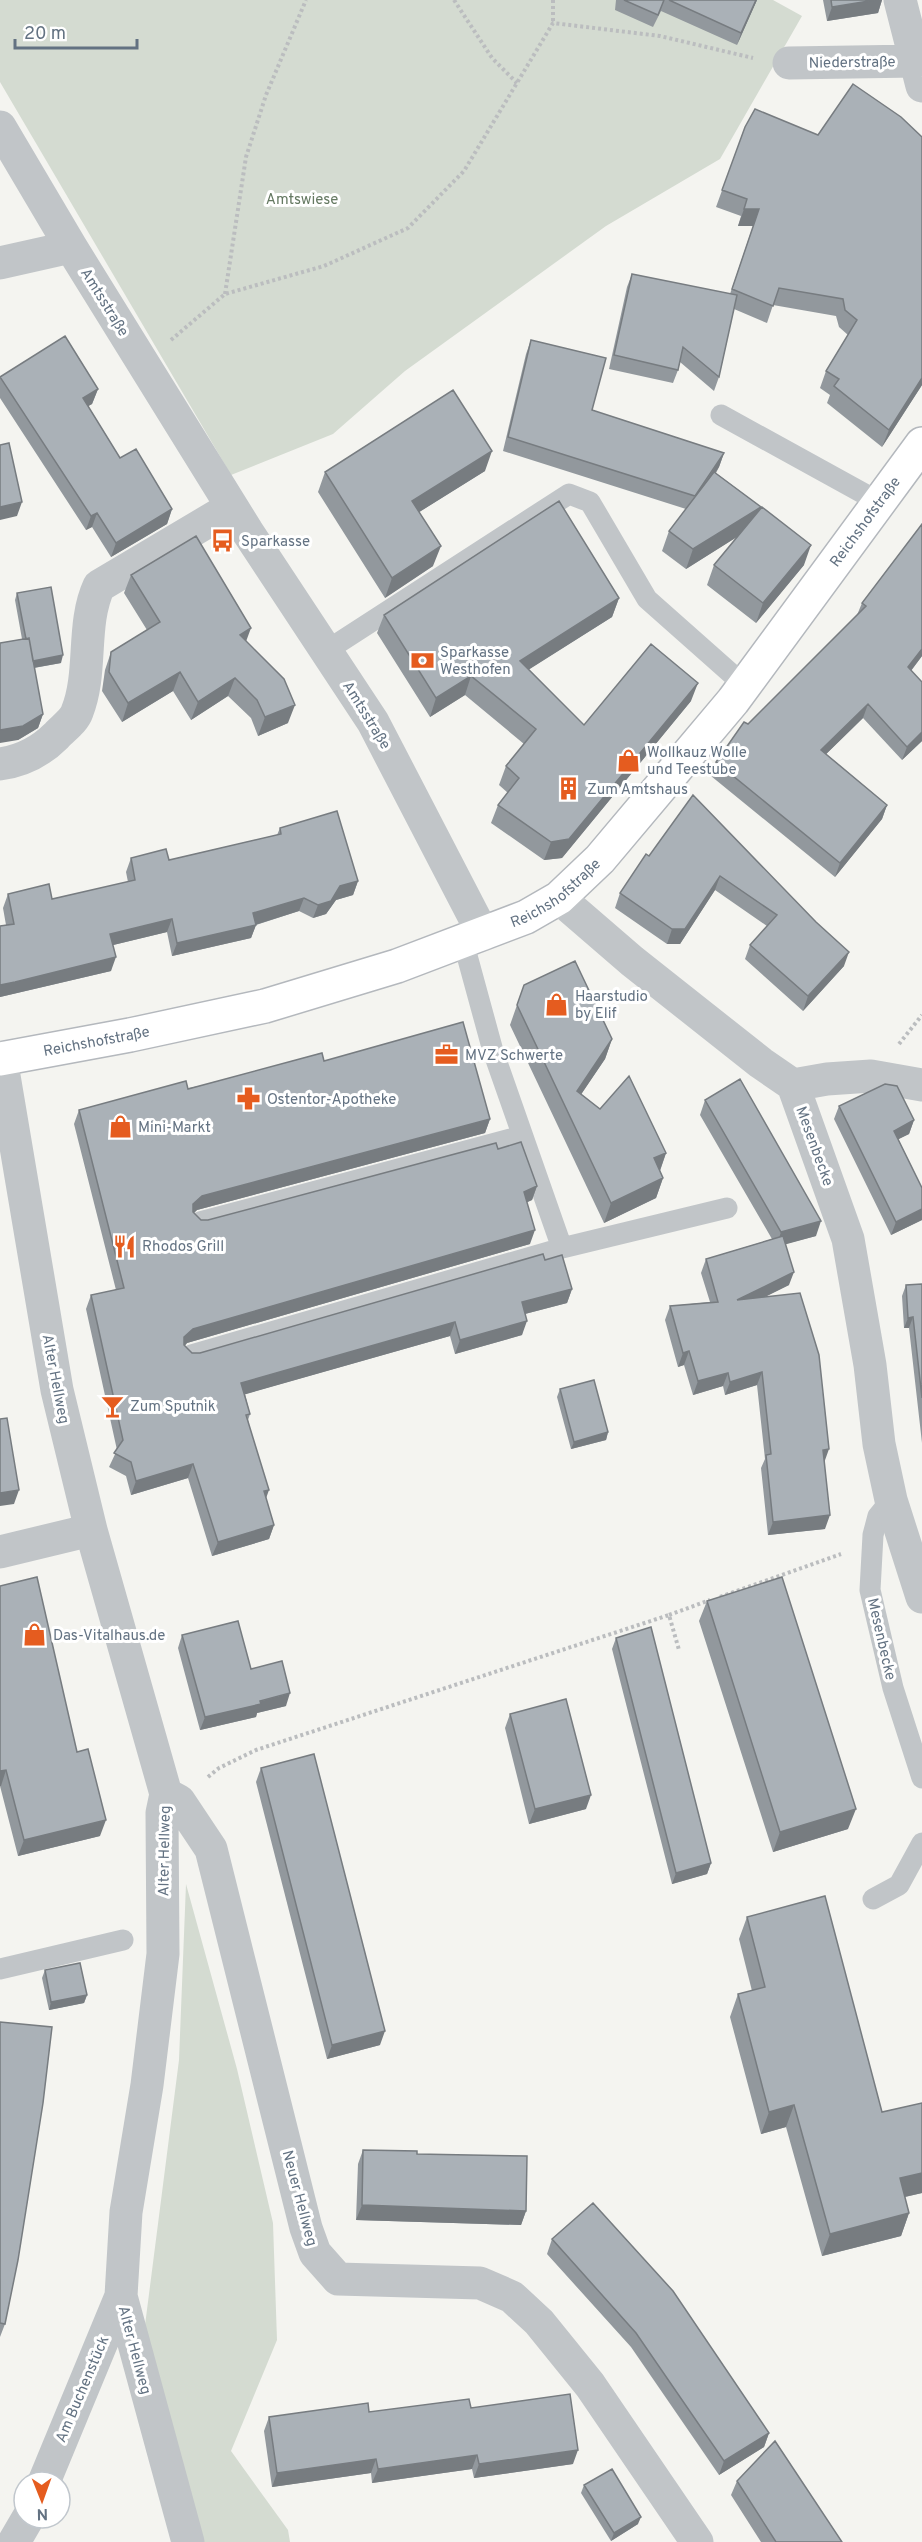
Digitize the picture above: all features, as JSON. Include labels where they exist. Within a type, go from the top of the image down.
[{"type":"street","name":"Niederstraße","points":[[789,63],[919,74],[900,0]]},
{"type":"street","name":"Amtsstraße","points":[[0,127],[142,364],[388,750],[473,938]]},
{"type":"street","points":[[0,263],[71,247]]},
{"type":"street","name":"Reichshofstraße","points":[[1,1059],[130,1035],[265,1006],[397,966],[526,917],[559,898],[600,858],[744,685],[922,444]]},
{"type":"street","points":[[0,764],[21,761],[48,744],[77,714],[85,676],[92,602],[99,586],[232,507]]},
{"type":"street","points":[[559,898],[632,962],[761,1063],[793,1085],[827,1078],[871,1076],[922,1085]]},
{"type":"street","name":"Alter Hellweg","points":[[1,1059],[57,1390],[91,1530],[173,1797],[162,1813],[164,1954],[147,2085],[126,2212],[121,2296],[188,2542]]},
{"type":"street","name":"Mesenbecke","points":[[793,1085],[848,1239],[870,1365],[879,1444],[891,1500],[922,1597]]},
{"type":"street","points":[[0,1552],[91,1530]]},
{"type":"street","name":"Neuer Hellweg","points":[[173,1797],[211,1849],[306,2228],[315,2253],[338,2279],[480,2283],[512,2297],[539,2322],[590,2385],[697,2542]]},
{"type":"street","name":"Am Buchenstück","points":[[49,2470],[121,2296]]},
{"type":"lane","points":[[721,415],[879,502]]},
{"type":"lane","points":[[326,651],[569,494],[590,502],[647,599],[744,685]]},
{"type":"lane","points":[[473,938],[493,1051],[562,1248]]},
{"type":"lane","points":[[200,1222],[522,1136]]},
{"type":"lane","points":[[191,1355],[562,1248],[727,1208]]},
{"type":"lane","name":"Mesenbecke","points":[[891,1500],[878,1516],[871,1552],[870,1590],[893,1688],[922,1778]]},
{"type":"lane","points":[[873,1899],[899,1885],[922,1843]]},
{"type":"lane","points":[[0,1969],[123,1940]]},
{"type":"path","points":[[225,294],[246,157],[266,95],[306,0]]},
{"type":"path","points":[[454,0],[492,58],[517,83]]},
{"type":"path","points":[[142,364],[225,294],[324,266],[408,228],[464,171],[553,23],[553,0]]},
{"type":"path","points":[[553,23],[660,36],[748,57],[789,63]]},
{"type":"path","points":[[173,1797],[219,1768],[256,1750],[669,1615],[849,1551],[871,1552]]},
{"type":"path","points":[[669,1615],[679,1650]]},
{"type":"green space","name":"Amtswiese","points":[[0,0],[773,0],[802,16],[720,159],[606,226],[405,371],[333,434],[231,475],[0,82]]},
{"type":"green space","points":[[186,1884],[237,2069],[273,2223],[277,2340],[231,2451],[288,2530],[290,2542],[197,2542],[144,2333],[179,2060]]},
{"type":"building","points":[[624,0],[664,0],[658,15]]},
{"type":"building","points":[[669,0],[756,0],[741,33]]},
{"type":"building","points":[[831,0],[875,0],[832,7]]},
{"type":"building","points":[[853,84],[901,117],[922,137],[922,378],[889,430],[834,386],[839,379],[826,371],[857,320],[845,310],[843,299],[779,288],[773,306],[732,289],[759,209],[744,209],[747,199],[722,190],[745,127],[755,109],[818,135]]},
{"type":"building","points":[[632,274],[737,295],[719,377],[683,347],[678,370],[614,355]]},
{"type":"building","points":[[65,336],[98,389],[83,398],[120,458],[136,449],[172,509],[116,543],[97,513],[91,516],[0,377]]},
{"type":"building","points":[[531,340],[606,358],[592,410],[724,453],[695,496],[508,437]]},
{"type":"building","points":[[453,390],[492,451],[412,501],[441,546],[392,578],[325,472]]},
{"type":"building","points":[[9,443],[22,502],[0,507],[0,445]]},
{"type":"building","points":[[714,472],[761,507],[693,549],[669,531]]},
{"type":"building","points":[[559,501],[619,598],[520,661],[584,725],[651,644],[698,683],[569,839],[551,842],[498,805],[519,778],[506,766],[536,729],[471,676],[436,698],[384,615]]},
{"type":"building","points":[[762,507],[811,545],[763,603],[714,565]]},
{"type":"building","points":[[922,524],[922,649],[908,667],[922,682],[922,732],[907,747],[868,704],[821,750],[887,805],[840,863],[716,762],[744,722],[748,724],[866,606],[862,603]]},
{"type":"building","points":[[196,536],[251,628],[240,635],[284,679],[295,705],[265,717],[257,700],[235,678],[198,702],[180,672],[128,703],[109,672],[111,652],[160,622],[131,575]]},
{"type":"building","points":[[51,587],[63,655],[33,661],[17,593]]},
{"type":"building","points":[[29,638],[43,714],[23,726],[0,730],[0,643]]},
{"type":"building","points":[[693,795],[816,922],[849,952],[808,996],[750,945],[777,915],[720,876],[685,929],[672,929],[620,893],[646,854],[649,856]]},
{"type":"building","points":[[337,811],[358,881],[340,886],[331,901],[318,905],[304,898],[253,913],[256,925],[177,943],[172,919],[110,934],[116,957],[0,985],[0,926],[14,924],[8,894],[49,884],[52,899],[135,880],[131,858],[166,849],[169,860],[281,834],[280,828]]},
{"type":"building","points":[[575,961],[612,1039],[577,1091],[600,1109],[629,1076],[666,1153],[654,1158],[663,1178],[611,1203],[517,1005],[524,985]]},
{"type":"building","points":[[463,1022],[490,1119],[202,1196],[193,1204],[193,1212],[201,1220],[208,1220],[496,1143],[498,1149],[521,1142],[537,1186],[524,1192],[535,1230],[193,1329],[184,1337],[184,1345],[192,1353],[200,1353],[543,1254],[545,1260],[562,1255],[572,1289],[522,1302],[527,1321],[460,1340],[455,1322],[241,1383],[250,1414],[246,1415],[269,1490],[264,1491],[274,1525],[218,1542],[193,1464],[136,1481],[131,1462],[114,1453],[123,1440],[91,1295],[124,1288],[79,1110],[186,1081],[188,1089],[322,1053],[324,1061]]},
{"type":"building","points":[[740,1079],[821,1221],[781,1232],[705,1100]]},
{"type":"building","points":[[885,1084],[897,1086],[914,1120],[894,1131],[922,1188],[922,1209],[896,1222],[839,1106]]},
{"type":"building","points":[[783,1236],[794,1272],[737,1300],[800,1293],[819,1355],[829,1449],[823,1450],[830,1515],[773,1522],[766,1455],[771,1454],[762,1372],[730,1382],[728,1373],[698,1381],[689,1351],[683,1353],[670,1306],[718,1302],[706,1259]]},
{"type":"building","points":[[922,1284],[922,1398],[913,1317],[908,1318],[906,1285]]},
{"type":"building","points":[[594,1380],[608,1432],[574,1442],[560,1389]]},
{"type":"building","points":[[7,1418],[19,1490],[0,1493],[0,1419]]},
{"type":"building","points":[[37,1577],[77,1752],[88,1749],[106,1820],[24,1840],[6,1770],[0,1771],[0,1586]]},
{"type":"building","points":[[782,1577],[856,1809],[780,1832],[707,1601]]},
{"type":"building","points":[[238,1621],[251,1669],[282,1661],[290,1693],[260,1701],[261,1704],[205,1717],[182,1635]]},
{"type":"building","points":[[651,1627],[711,1863],[676,1873],[616,1638]]},
{"type":"building","points":[[566,1699],[591,1795],[535,1809],[510,1714]]},
{"type":"building","points":[[314,1754],[385,2031],[332,2045],[261,1768]]},
{"type":"building","points":[[825,1896],[882,2112],[922,2103],[922,2173],[900,2178],[909,2213],[830,2234],[794,2105],[769,2112],[738,1994],[765,1987],[747,1917]]},
{"type":"building","points":[[80,1963],[87,1995],[51,2002],[45,1970]]},
{"type":"building","points":[[0,2022],[52,2027],[43,2103],[18,2260],[5,2324],[0,2323]]},
{"type":"building","points":[[363,2150],[417,2151],[417,2154],[527,2156],[526,2211],[362,2205]]},
{"type":"building","points":[[593,2203],[673,2291],[769,2433],[724,2461],[636,2333],[552,2239]]},
{"type":"building","points":[[570,2394],[578,2450],[479,2464],[477,2455],[378,2469],[376,2459],[277,2473],[269,2417],[368,2403],[369,2412],[469,2399],[471,2408]]},
{"type":"building","points":[[775,2441],[842,2542],[776,2542],[737,2481]]},
{"type":"building","points":[[612,2469],[641,2517],[614,2533],[584,2485]]},
{"type":"place","name":"Sparkasse","points":[[223,541]]},
{"type":"place","name":"Sparkasse Westhofen","points":[[422,661]]},
{"type":"place","name":"Wollkauz Wolle und Teestube","points":[[629,761]]},
{"type":"place","name":"Zum Amtshaus","points":[[569,789]]},
{"type":"place","name":"Haarstudio by Elif","points":[[557,1005]]},
{"type":"place","name":"MVZ Schwerte","points":[[447,1055]]},
{"type":"place","name":"Ostentor-Apotheke","points":[[249,1099]]},
{"type":"place","name":"Mini-Markt","points":[[120,1127]]},
{"type":"place","name":"Rhodos Grill","points":[[124,1246]]},
{"type":"place","name":"Zum Sputnik","points":[[112,1406]]},
{"type":"place","name":"Das-Vitalhaus.de","points":[[35,1635]]}]
